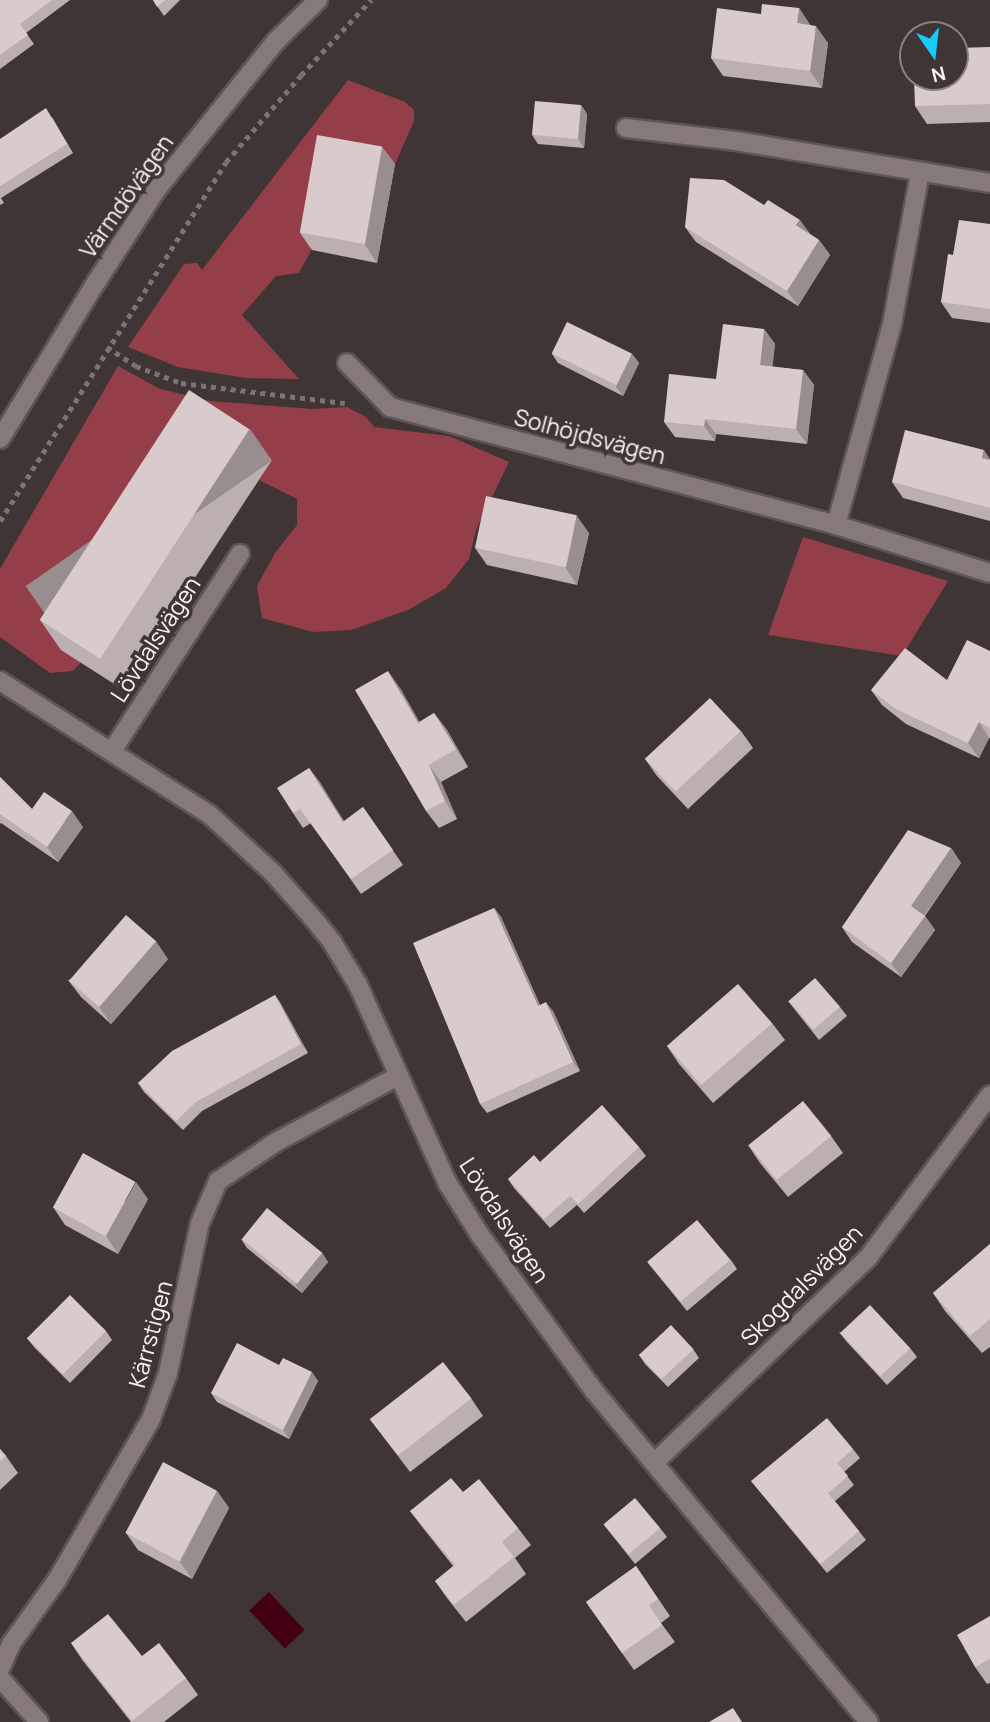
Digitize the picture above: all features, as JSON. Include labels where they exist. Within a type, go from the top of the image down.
[{"type":"street","name":"Värmdövägen","points":[[0,439],[157,189],[276,41],[318,0]]},
{"type":"street","points":[[626,128],[736,141],[990,183]]},
{"type":"street","points":[[836,525],[892,324],[920,173]]},
{"type":"street","points":[[347,363],[390,407]]},
{"type":"street","name":"Solhöjdsvägen","points":[[390,407],[836,525],[990,573]]},
{"type":"street","name":"Lövdalsvägen","points":[[112,751],[240,554]]},
{"type":"street","name":"Lövdalsvägen","points":[[0,681],[210,815],[272,872],[304,908],[332,942],[358,985],[449,1184],[480,1235],[594,1391],[869,1722]]},
{"type":"street","name":"Kärrstigen","points":[[0,1668],[11,1644],[57,1580],[151,1419],[168,1373],[200,1223],[218,1181],[276,1142],[398,1076]]},
{"type":"street","name":"Skogdalsvägen","points":[[655,1462],[867,1258],[990,1095]]},
{"type":"street","points":[[0,1678],[39,1722]]},
{"type":"path","points":[[0,521],[107,347],[226,162],[301,75],[371,0]]},
{"type":"path","points":[[107,347],[136,366],[181,383],[300,400],[390,407]]},
{"type":"shaded area","points":[[348,80],[405,102],[414,110],[414,121],[395,164],[330,153],[312,249],[299,273],[276,276],[242,315],[299,379],[246,378],[178,367],[128,347],[184,264],[197,263],[202,270]]},
{"type":"shaded area","points":[[118,366],[160,389],[210,401],[312,409],[347,407],[366,417],[374,427],[449,436],[509,462],[476,530],[469,559],[446,588],[408,610],[351,630],[313,632],[262,618],[257,586],[275,553],[297,525],[297,499],[259,480],[271,460],[73,671],[50,673],[0,637],[0,569]]},
{"type":"shaded area","points":[[803,537],[948,581],[902,656],[768,635]]},
{"type":"shaded area","points":[[269,1592],[304,1630],[285,1648],[249,1610]]},
{"type":"building","points":[[0,0],[52,0],[20,24],[28,35],[0,55]]},
{"type":"building","points":[[153,0],[165,0],[157,7]]},
{"type":"building","points":[[762,4],[799,8],[797,23],[816,26],[810,71],[711,58],[717,8],[761,14]]},
{"type":"building","points":[[990,47],[990,104],[915,106],[914,91],[969,91],[969,48]]},
{"type":"building","points":[[535,101],[581,105],[578,139],[532,135]]},
{"type":"building","points":[[46,108],[67,144],[0,186],[0,139]]},
{"type":"building","points":[[317,135],[382,146],[365,244],[300,232]]},
{"type":"building","points":[[690,178],[724,180],[764,205],[768,200],[800,220],[796,225],[819,240],[787,291],[685,227]]},
{"type":"building","points":[[959,220],[990,224],[990,309],[941,302],[948,254],[953,255]]},
{"type":"building","points":[[567,322],[632,354],[616,385],[552,353]]},
{"type":"building","points":[[723,324],[764,329],[760,365],[803,370],[796,429],[705,419],[704,426],[664,422],[669,374],[716,379]]},
{"type":"building","points":[[189,390],[249,429],[100,659],[40,620]]},
{"type":"building","points":[[905,430],[984,450],[982,458],[990,460],[990,508],[892,482]]},
{"type":"building","points":[[486,496],[577,515],[566,567],[475,548]]},
{"type":"building","points":[[967,640],[990,651],[990,728],[979,722],[968,743],[896,709],[871,690],[905,648],[947,680]]},
{"type":"building","points":[[388,671],[418,723],[434,713],[456,749],[429,765],[445,801],[426,811],[355,690]]},
{"type":"building","points":[[710,698],[741,731],[676,792],[645,759]]},
{"type":"building","points":[[309,768],[343,822],[363,807],[393,850],[351,879],[300,809],[293,813],[277,788]]},
{"type":"building","points":[[0,777],[32,809],[44,792],[72,811],[47,847],[0,814]]},
{"type":"building","points":[[908,830],[951,848],[911,906],[925,916],[891,963],[842,927]]},
{"type":"building","points":[[494,908],[538,1006],[546,1002],[573,1062],[480,1104],[413,943]]},
{"type":"building","points":[[126,915],[156,941],[99,1007],[69,981]]},
{"type":"building","points":[[815,978],[840,1007],[814,1030],[789,1001]]},
{"type":"building","points":[[738,984],[772,1023],[701,1085],[667,1046]]},
{"type":"building","points":[[275,995],[301,1044],[196,1102],[176,1121],[138,1083],[172,1051]]},
{"type":"building","points":[[803,1101],[831,1136],[777,1180],[749,1145]]},
{"type":"building","points":[[602,1105],[639,1147],[578,1204],[570,1196],[544,1219],[508,1179],[534,1155],[540,1162]]},
{"type":"building","points":[[83,1153],[135,1182],[105,1236],[53,1207]]},
{"type":"building","points":[[267,1208],[322,1253],[297,1284],[242,1239]]},
{"type":"building","points":[[697,1220],[730,1260],[681,1302],[647,1262]]},
{"type":"building","points":[[990,1244],[990,1319],[970,1336],[933,1293]]},
{"type":"building","points":[[70,1295],[106,1331],[63,1374],[27,1338]]},
{"type":"building","points":[[870,1305],[910,1348],[880,1376],[840,1333]]},
{"type":"building","points":[[671,1325],[694,1349],[661,1379],[639,1355]]},
{"type":"building","points":[[237,1343],[279,1365],[283,1358],[312,1372],[283,1430],[211,1393]]},
{"type":"building","points":[[443,1362],[471,1398],[398,1456],[370,1419]]},
{"type":"building","points":[[827,1418],[853,1449],[837,1463],[848,1476],[828,1493],[859,1531],[821,1564],[751,1481]]},
{"type":"building","points":[[0,1449],[6,1456],[0,1461]]},
{"type":"building","points":[[163,1462],[217,1491],[179,1561],[125,1533]]},
{"type":"building","points":[[451,1478],[463,1492],[479,1479],[518,1528],[502,1542],[514,1557],[454,1605],[435,1581],[455,1565],[410,1511]]},
{"type":"building","points":[[635,1498],[660,1528],[629,1554],[604,1524]]},
{"type":"building","points":[[636,1566],[658,1599],[649,1605],[662,1625],[622,1653],[586,1602]]},
{"type":"building","points":[[108,1614],[142,1656],[159,1643],[186,1678],[132,1721],[71,1643]]},
{"type":"building","points":[[990,1616],[990,1659],[975,1667],[957,1635]]},
{"type":"building","points":[[733,1708],[742,1722],[709,1722]]}]
